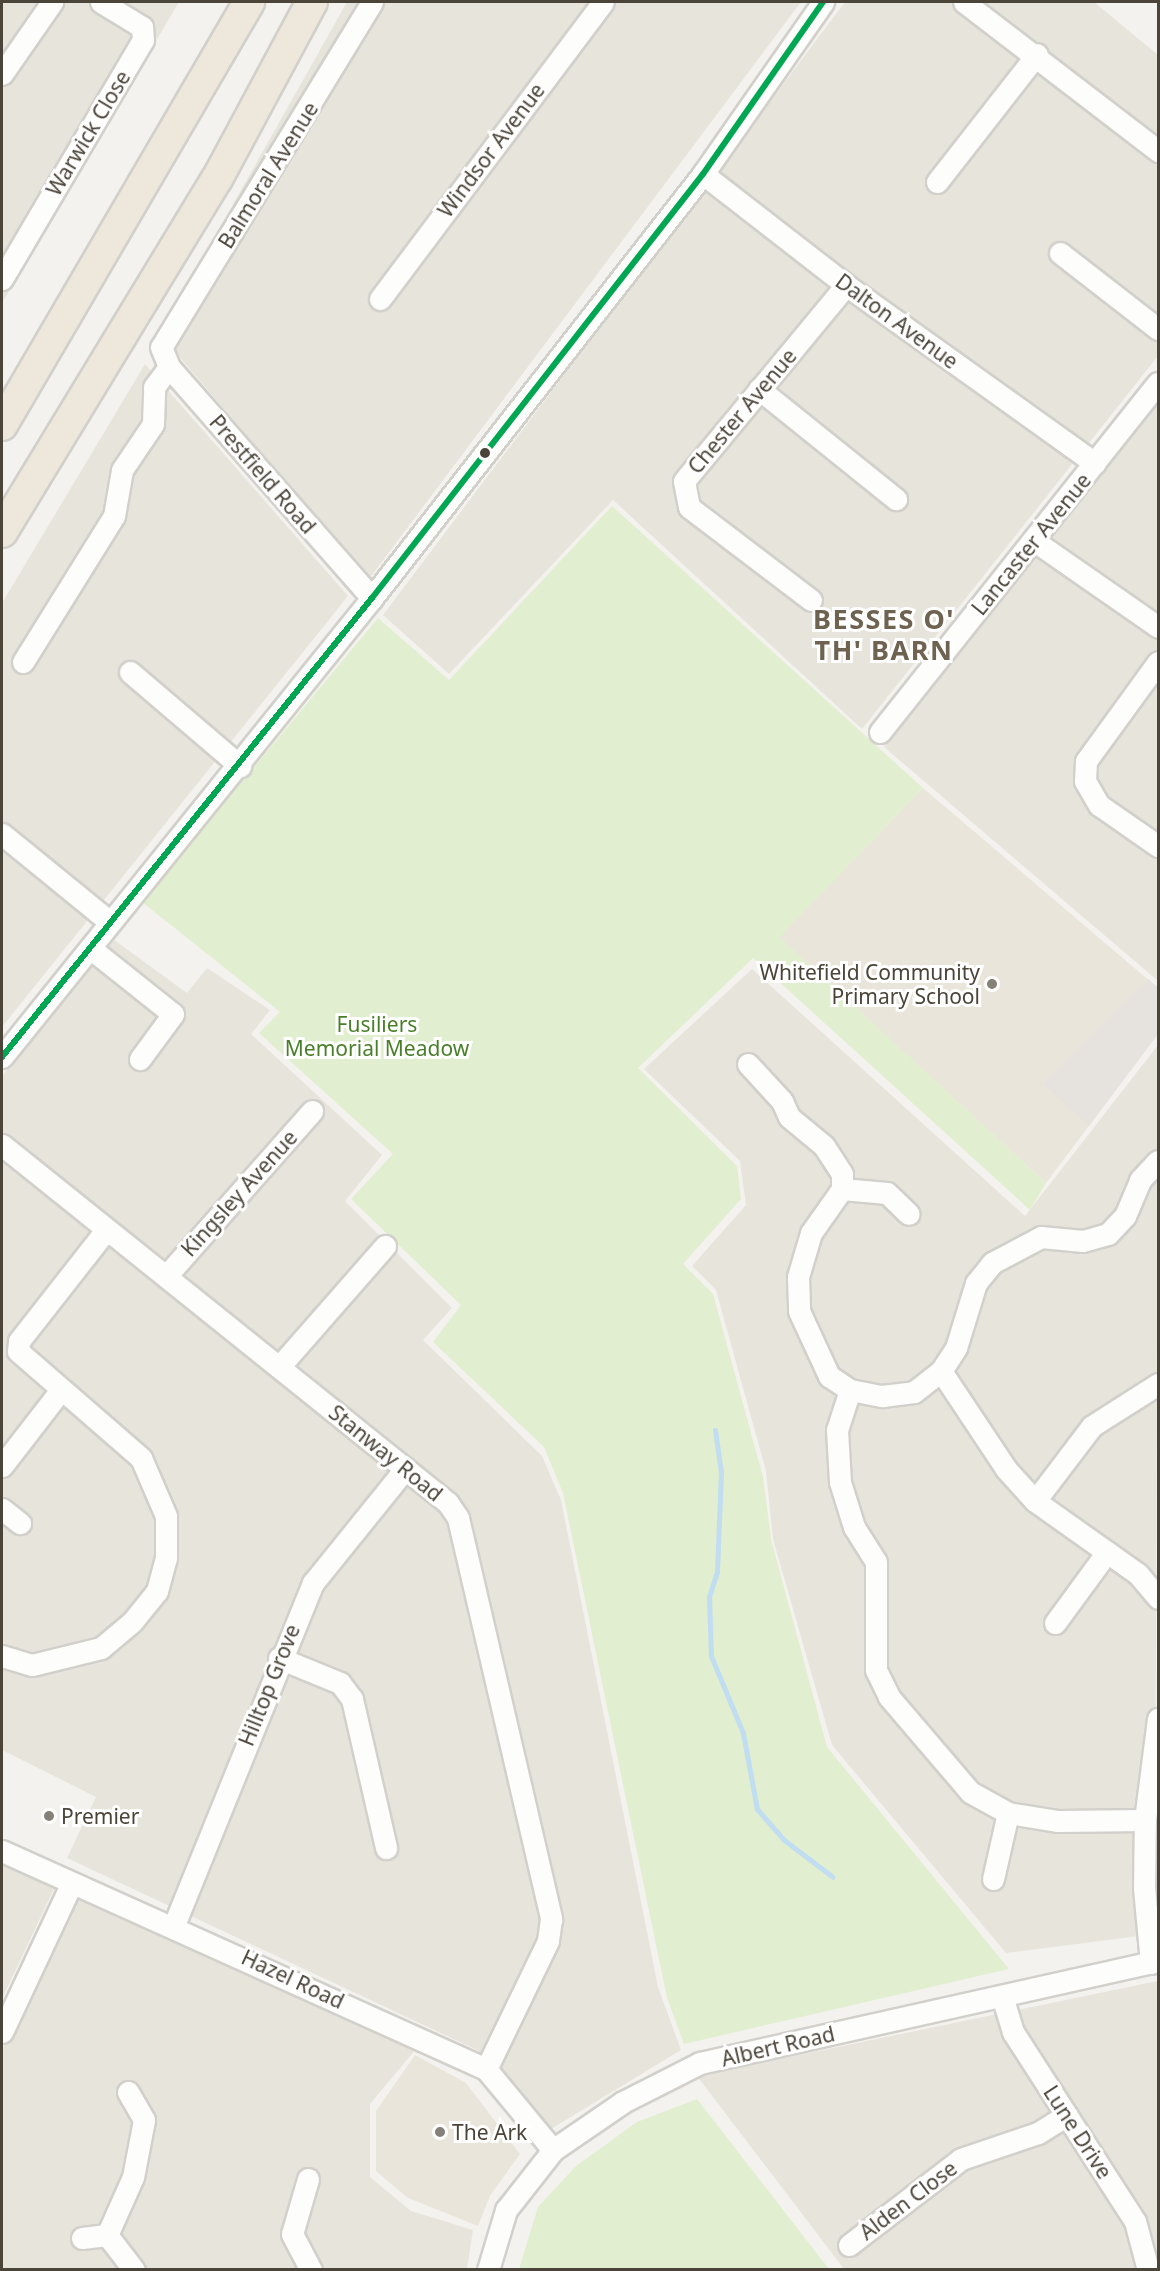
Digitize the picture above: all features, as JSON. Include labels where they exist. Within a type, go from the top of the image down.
[{"type":"highway","points":[[2,425],[249,2]]},
{"type":"highway","points":[[2,532],[217,179],[312,2]]},
{"type":"street","points":[[2,74],[52,2]]},
{"type":"street","name":"Warwick Close","points":[[2,279],[143,40],[142,27],[101,2]]},
{"type":"street","name":"Balmoral Avenue","points":[[161,347],[372,2]]},
{"type":"street","name":"Windsor Avenue","points":[[380,299],[603,2]]},
{"type":"street","points":[[2,1057],[110,922],[240,766],[703,174],[823,2]]},
{"type":"street","points":[[964,2],[1037,54],[1158,151]]},
{"type":"street","points":[[937,182],[1037,54]]},
{"type":"street","name":"Dalton Avenue","points":[[703,174],[846,285],[1095,463]]},
{"type":"street","points":[[1060,253],[1158,329]]},
{"type":"street","name":"Chester Avenue","points":[[811,600],[689,507],[684,481],[846,285]]},
{"type":"street","name":"Prestfield Road","points":[[161,347],[169,367],[372,598]]},
{"type":"street","points":[[23,662],[114,516],[122,470],[153,424],[154,387],[169,367]]},
{"type":"street","name":"Lancaster Avenue","points":[[880,732],[1158,383]]},
{"type":"street","points":[[759,389],[896,499]]},
{"type":"street","points":[[1034,540],[1158,627]]},
{"type":"street","points":[[1158,662],[1086,761],[1086,788],[1099,806],[1158,846]]},
{"type":"street","points":[[130,672],[240,766]]},
{"type":"street","points":[[2,834],[110,922]]},
{"type":"street","points":[[90,948],[173,1014],[140,1059]]},
{"type":"street","points":[[748,1064],[782,1101],[789,1117],[824,1146],[842,1174],[842,1189],[811,1233],[798,1277],[799,1311],[829,1376],[850,1390],[882,1396],[914,1392],[941,1371],[956,1348],[976,1283],[992,1263],[1041,1237],[1083,1241],[1108,1234],[1125,1216],[1140,1180],[1158,1161]]},
{"type":"street","name":"Kingsley Avenue","points":[[166,1275],[312,1111]]},
{"type":"street","name":"Stanway Road","points":[[2,1145],[405,1468],[458,1518],[551,1919],[548,1941],[486,2069]]},
{"type":"street","points":[[842,1189],[887,1193],[909,1214]]},
{"type":"street","points":[[2,1656],[32,1665],[101,1648],[132,1622],[157,1591],[166,1558],[166,1516],[141,1458],[22,1359],[20,1341],[106,1230]]},
{"type":"street","points":[[279,1366],[385,1246]]},
{"type":"street","points":[[941,1371],[1006,1469],[1035,1501],[1107,1552],[1156,1591]]},
{"type":"street","points":[[1035,1501],[1092,1426],[1158,1384]]},
{"type":"street","points":[[850,1390],[837,1430],[840,1482],[854,1527],[876,1562],[876,1670],[890,1697],[938,1757],[970,1792],[1008,1813],[1058,1821],[1145,1820]]},
{"type":"street","points":[[2,1466],[60,1391]]},
{"type":"street","name":"Hilltop Grove","points":[[174,1924],[279,1658],[313,1583],[405,1468]]},
{"type":"street","points":[[2,1509],[20,1523]]},
{"type":"street","points":[[1055,1623],[1107,1552]]},
{"type":"street","points":[[279,1658],[340,1683],[352,1699],[386,1848]]},
{"type":"street","points":[[1155,1962],[1144,1888],[1145,1820],[1158,1719]]},
{"type":"street","points":[[993,1879],[1005,1857],[1008,1813]]},
{"type":"street","name":"Hazel Road","points":[[2,1851],[71,1885],[174,1924],[486,2069],[553,2150]]},
{"type":"street","points":[[4,2020],[71,1885]]},
{"type":"street","name":"Albert Road","points":[[488,2270],[506,2210],[553,2150],[623,2102],[700,2063],[1155,1962]]},
{"type":"street","name":"Lune Drive","points":[[1002,1996],[1013,2032],[1135,2221],[1148,2270]]},
{"type":"street","points":[[107,2235],[133,2177],[153,2116],[128,2092]]},
{"type":"street","name":"Alden Close","points":[[849,2245],[961,2159],[1038,2133],[1067,2115]]},
{"type":"street","points":[[308,2179],[292,2234],[311,2270]]},
{"type":"street","points":[[82,2238],[107,2235]]},
{"type":"street","points":[[107,2235],[134,2270]]},
{"type":"shaded area","points":[[2,2],[179,2],[2,303]]},
{"type":"shaded area","points":[[347,2],[801,2],[369,579],[160,334]]},
{"type":"shaded area","points":[[845,2],[1094,2],[1158,55],[1158,356],[862,729],[613,500],[449,674],[383,615]]},
{"type":"shaded area","points":[[145,364],[348,596],[2,1027],[2,603]]},
{"type":"shaded area","points":[[1158,392],[1158,981],[884,747]]},
{"type":"shaded area","name":"Whitefield Community Primary School","points":[[923,788],[1158,988],[1158,1034],[1046,1183],[779,937]]},
{"type":"shaded area","points":[[110,937],[187,993],[207,968],[270,1010],[251,1034],[382,1155],[345,1201],[452,1308],[423,1340],[542,1456],[561,1500],[658,1987],[681,2050],[551,2129],[477,2050],[67,1858],[96,1797],[2,1750],[2,1076]]},
{"type":"shaded area","points":[[752,969],[1025,1216],[1158,1045],[1155,1934],[1006,1953],[832,1745],[773,1539],[766,1471],[716,1290],[692,1266],[746,1205],[740,1161],[644,1069]]},
{"type":"shaded area","points":[[1148,979],[1158,988],[1158,1034],[1089,1126],[1043,1084]]},
{"type":"shaded area","points":[[2,1853],[59,1878],[2,1999]]},
{"type":"shaded area","points":[[80,1888],[421,2043],[370,2104],[370,2177],[411,2211],[473,2230],[467,2269],[2,2269],[2,2050]]},
{"type":"shaded area","points":[[1158,1981],[1158,2269],[844,2269],[697,2076]]},
{"type":"shaded area","name":"The Ark","points":[[415,2055],[466,2083],[520,2154],[490,2196],[478,2226],[408,2198],[376,2171],[376,2111]]},
{"type":"green space","name":"Fusiliers Memorial Meadow","points":[[612,506],[923,788],[780,937],[1046,1183],[1030,1210],[753,958],[638,1068],[737,1166],[741,1199],[683,1264],[713,1294],[763,1477],[771,1539],[827,1747],[1009,1969],[684,2044],[667,1998],[563,1493],[544,1447],[433,1342],[461,1305],[351,1199],[393,1154],[259,1033],[280,1012],[142,902],[378,618],[449,680]]},
{"type":"green space","points":[[697,2099],[829,2269],[519,2269],[538,2207],[576,2166],[637,2122]]},
{"type":"waterway","points":[[715,1430],[721,1472],[717,1572],[709,1597],[711,1656],[743,1733],[757,1809],[784,1840],[833,1877]]},
{"type":"transit line","points":[[2,1057],[372,598],[703,174],[823,2]]},
{"type":"place","name":"Whitefield Community Primary School","points":[[992,984]]},
{"type":"place","name":"Premier","points":[[49,1816]]},
{"type":"place","name":"The Ark","points":[[440,2132]]},
{"type":"district","name":"BESSES O' TH' BARN","points":[[884,634]]}]
